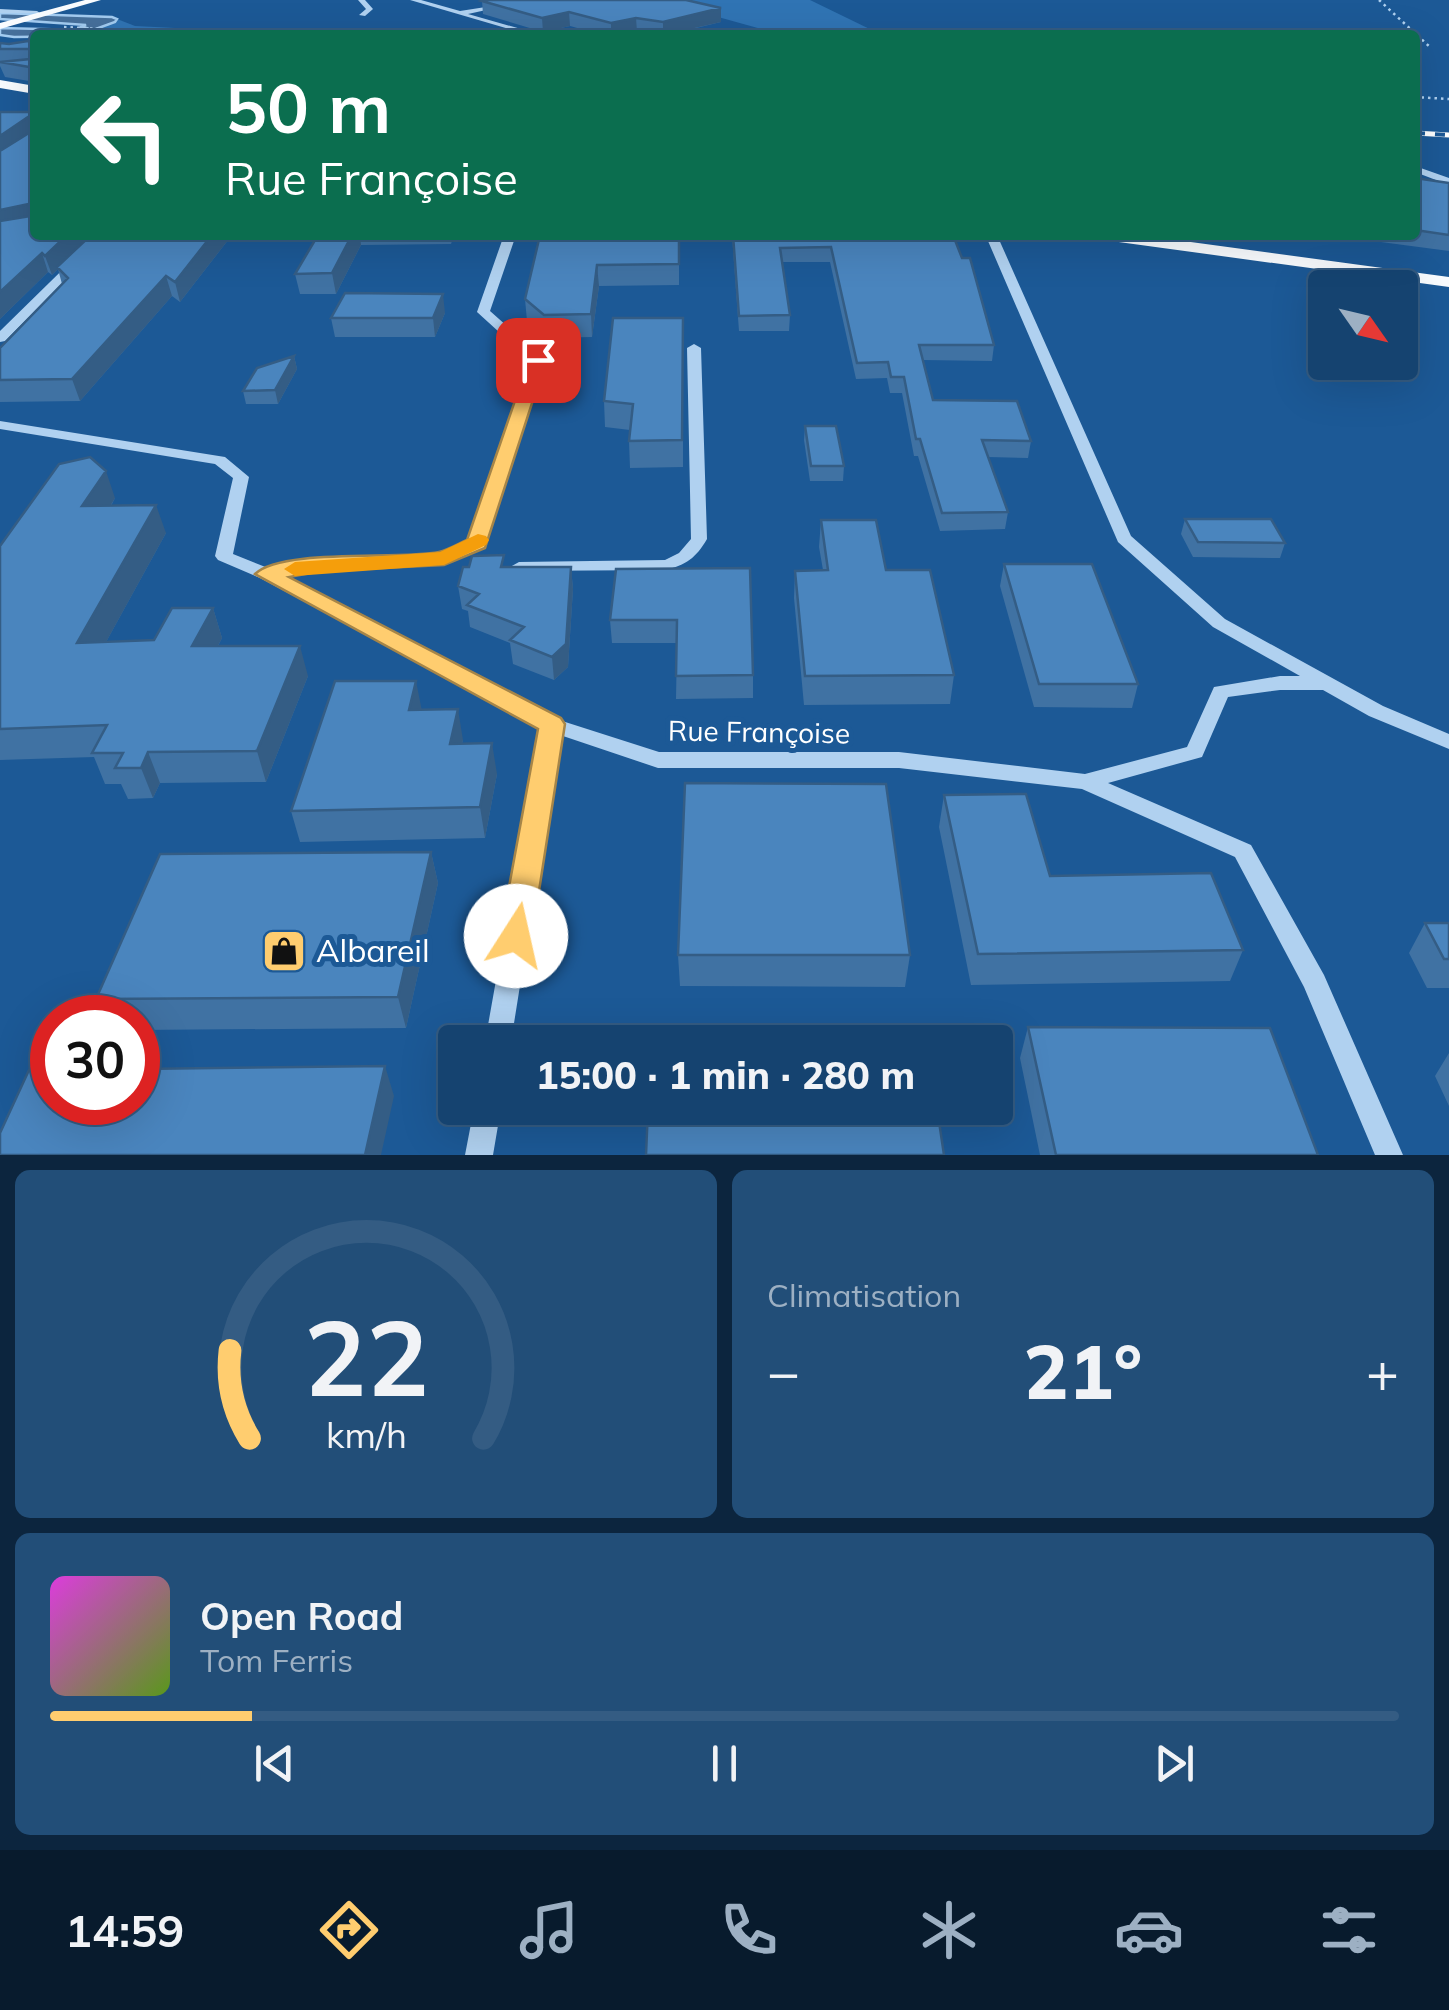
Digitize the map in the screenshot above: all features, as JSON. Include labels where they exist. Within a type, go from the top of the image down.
[{"type":"main road","points":[[2,24],[96,0]]},
{"type":"main road","points":[[0,85],[30,91]]},
{"type":"main road","points":[[0,94],[30,92]]},
{"type":"main road","points":[[1142,240],[1449,282]]},
{"type":"street","points":[[362,0],[370,8],[363,15]]},
{"type":"street","points":[[413,0],[520,30]]},
{"type":"street","points":[[460,13],[528,0]]},
{"type":"street","points":[[0,11],[29,16]]},
{"type":"street","points":[[1420,171],[1449,182]]},
{"type":"street","points":[[0,338],[99,240]]},
{"type":"street","points":[[444,559],[477,544],[538,360],[483,312],[508,240]]},
{"type":"street","points":[[992,240],[1124,538],[1219,623],[1325,683],[1449,742]]},
{"type":"street","points":[[505,567],[665,566],[682,561],[692,552],[699,539],[694,348]]},
{"type":"street","name":"Rue Françoise","points":[[0,426],[220,460],[241,478],[224,556],[266,574],[552,724],[658,760],[899,760],[1085,782],[1195,752],[1221,692],[1280,683],[1325,683]]},
{"type":"street","points":[[266,574],[322,564],[444,559],[470,564]]},
{"type":"street","points":[[501,1025],[552,724]]},
{"type":"street","points":[[1085,782],[1243,851],[1315,983],[1390,1155]]},
{"type":"street","points":[[479,1155],[484,1125]]},
{"type":"path","points":[[1379,0],[1412,30]]},
{"type":"path","points":[[82,28],[115,30]]},
{"type":"path","points":[[1420,38],[1430,47]]},
{"type":"path","points":[[1420,97],[1449,98]]},
{"type":"shaded area","points":[[657,0],[810,0],[872,30],[765,30]]},
{"type":"shaded area","points":[[0,13],[117,19],[93,30],[83,30],[86,28],[81,27],[86,25],[0,19]]},
{"type":"shaded area","points":[[117,19],[135,26],[217,30],[90,30]]},
{"type":"shaded area","points":[[0,28],[83,30],[30,30],[30,37],[14,37],[0,35]]},
{"type":"building","points":[[686,0],[721,8],[663,22],[636,18],[611,23],[569,12],[542,18],[482,1]]},
{"type":"building","points":[[28,41],[30,49],[0,49],[0,43]]},
{"type":"building","points":[[30,59],[30,67],[0,62]]},
{"type":"building","points":[[0,112],[30,112],[30,117],[0,136]]},
{"type":"building","points":[[30,132],[30,206],[0,210],[0,151]]},
{"type":"building","points":[[1420,179],[1449,183],[1449,235],[1420,231]]},
{"type":"building","points":[[30,216],[30,240],[62,240],[0,292],[0,221]]},
{"type":"building","points":[[86,240],[208,240],[175,282],[166,276],[72,379],[0,380],[0,348],[68,278],[57,267]]},
{"type":"building","points":[[315,240],[349,240],[332,273],[295,274]]},
{"type":"building","points":[[539,240],[679,240],[679,264],[597,265],[591,314],[544,315],[525,299]]},
{"type":"building","points":[[733,240],[955,240],[962,258],[970,258],[994,345],[919,345],[933,400],[1017,401],[1031,441],[982,440],[1008,512],[942,513],[920,439],[916,439],[904,377],[891,377],[888,362],[857,363],[831,247],[780,248],[790,315],[739,316]]},
{"type":"building","points":[[345,293],[443,294],[433,318],[331,318]]},
{"type":"building","points":[[613,318],[683,318],[682,440],[629,441],[633,404],[604,401]]},
{"type":"building","points":[[294,356],[275,390],[243,391],[257,368]]},
{"type":"building","points":[[805,426],[836,426],[844,466],[811,466]]},
{"type":"building","points":[[90,457],[106,471],[82,506],[156,505],[77,643],[154,640],[172,608],[213,608],[192,646],[300,646],[257,751],[148,752],[141,768],[115,768],[123,753],[92,753],[107,725],[0,729],[0,546],[59,464]]},
{"type":"building","points":[[1185,519],[1271,519],[1285,543],[1198,542]]},
{"type":"building","points":[[821,520],[876,520],[886,570],[930,570],[954,675],[805,676],[795,571],[828,570]]},
{"type":"building","points":[[504,555],[501,567],[571,567],[566,644],[552,657],[510,640],[524,627],[467,605],[479,594],[458,586],[463,567],[469,567],[472,556]]},
{"type":"building","points":[[1004,564],[1092,564],[1138,684],[1039,684]]},
{"type":"building","points":[[750,568],[753,675],[676,676],[677,620],[610,620],[616,569]]},
{"type":"building","points":[[335,681],[416,681],[409,710],[458,709],[450,744],[492,743],[480,807],[291,811]]},
{"type":"building","points":[[685,783],[886,784],[910,955],[678,955]]},
{"type":"building","points":[[1026,794],[1050,876],[1211,873],[1243,950],[978,954],[944,795]]},
{"type":"building","name":"Albareil","points":[[431,852],[398,997],[160,999],[160,995],[98,995],[160,854]]},
{"type":"building","points":[[1425,923],[1449,923],[1449,959],[1444,959]]},
{"type":"building","points":[[1028,1027],[1270,1028],[1318,1155],[1056,1155]]},
{"type":"building","points":[[385,1066],[365,1155],[0,1155],[0,1133],[29,1070],[30,1125],[160,1125],[160,1069]]},
{"type":"building","points":[[647,1125],[940,1125],[944,1155],[646,1155]]},
{"type":"railway","points":[[1420,133],[1449,135]]},
{"type":"slow traffic","points":[[295,569],[322,564],[444,559],[477,544],[478,540]]},
{"type":"place","name":"Albareil","points":[[284,951]]},
{"type":"route","points":[[516,936],[552,724],[266,574],[322,564],[444,559],[477,544],[538,360]]}]
